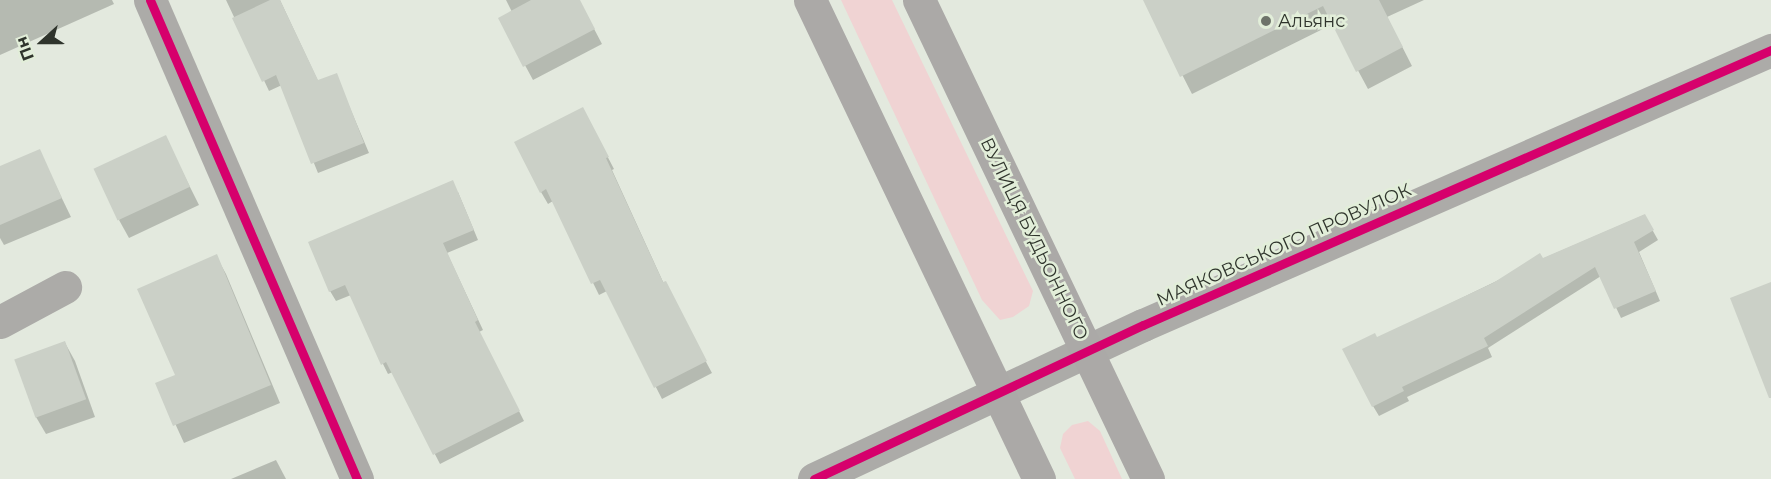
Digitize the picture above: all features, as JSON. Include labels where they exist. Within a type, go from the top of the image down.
[{"type":"main road","points":[[810,0],[1039,479]]},
{"type":"main road","name":"ВУЛИЦЯ БУДЬОННОГО","points":[[918,0],[1148,479]]},
{"type":"street","points":[[150,0],[357,479]]},
{"type":"street","name":"МАЯКОВСЬКОГО ПРОВУЛОК","points":[[814,479],[1088,350],[1771,50]]},
{"type":"street","points":[[0,322],[65,287]]},
{"type":"shaded area","points":[[841,0],[892,0],[1033,291],[1029,306],[1013,317],[1000,320],[982,300]]},
{"type":"shaded area","points":[[1088,421],[1100,431],[1122,479],[1075,479],[1060,448],[1063,434],[1072,425]]},
{"type":"building","points":[[270,0],[280,0],[318,80],[337,73],[364,143],[311,164],[276,75],[262,82],[232,18]]},
{"type":"building","points":[[531,0],[580,0],[595,29],[523,67],[498,18]]},
{"type":"building","points":[[1143,0],[1379,0],[1403,47],[1356,72],[1323,6],[1180,77]]},
{"type":"building","points":[[583,107],[609,157],[606,158],[663,282],[666,281],[707,361],[654,388],[600,280],[591,284],[546,189],[540,193],[514,142]]},
{"type":"building","points":[[166,135],[190,187],[118,220],[93,169]]},
{"type":"building","points":[[40,149],[62,198],[0,225],[0,166]]},
{"type":"building","points":[[453,180],[474,230],[443,243],[478,320],[475,322],[520,411],[433,455],[386,362],[381,365],[345,285],[329,292],[308,242]]},
{"type":"building","points":[[1645,214],[1654,230],[1634,242],[1656,291],[1614,309],[1595,267],[1484,338],[1488,346],[1402,387],[1404,391],[1372,407],[1342,349],[1375,333],[1377,337],[1493,283],[1540,253],[1543,258]]},
{"type":"building","points":[[217,254],[271,385],[173,426],[155,383],[175,375],[137,289]]},
{"type":"building","points":[[1771,282],[1771,398],[1769,398],[1730,298]]},
{"type":"building","points":[[65,341],[86,399],[35,418],[14,359]]},
{"type":"cycle path","points":[[150,0],[357,479]]},
{"type":"cycle path","points":[[814,479],[1143,325],[1771,50]]},
{"type":"place","name":"Альянс","points":[[1266,21]]}]
